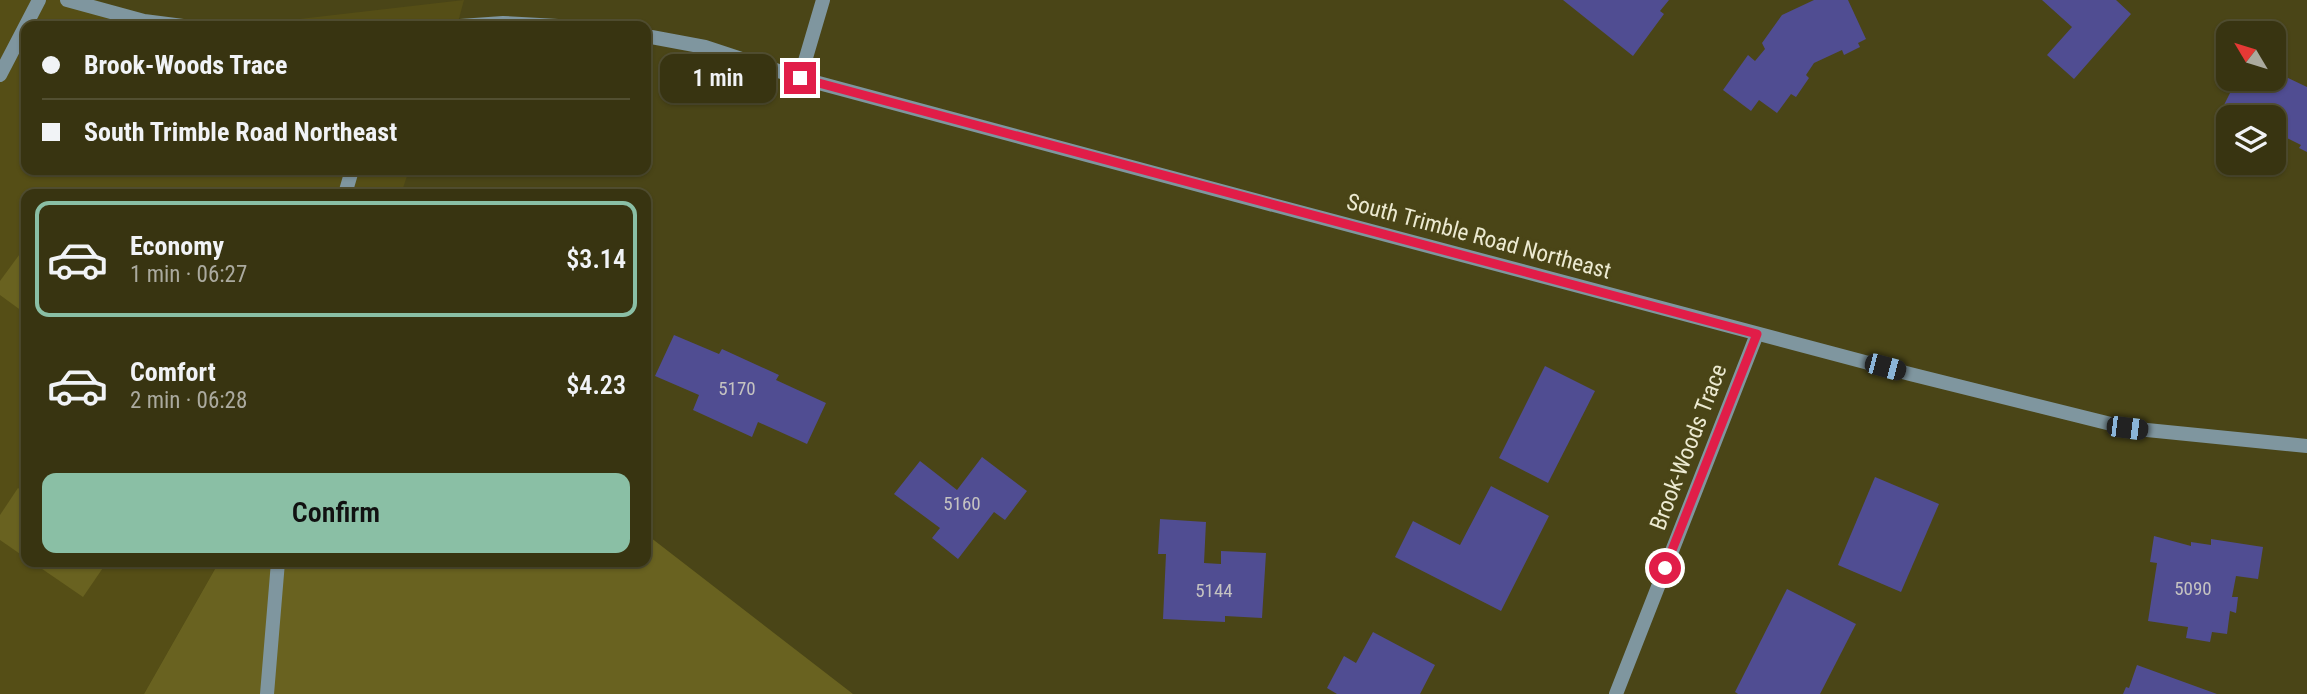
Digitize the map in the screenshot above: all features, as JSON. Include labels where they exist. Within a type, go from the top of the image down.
[{"type":"street","points":[[28,21],[39,0]]},
{"type":"street","points":[[66,0],[144,21]]},
{"type":"street","points":[[800,78],[823,0]]},
{"type":"street","points":[[0,75],[21,35]]},
{"type":"street","name":"South Trimble Road Northeast","points":[[651,37],[705,47],[800,78],[1757,334],[2127,428],[2307,446]]},
{"type":"street","name":"Brook-Woods Trace","points":[[1616,694],[1757,334]]},
{"type":"street","points":[[267,694],[278,567]]},
{"type":"shaded area","points":[[0,0],[96,0],[152,21],[21,21],[21,175],[407,175],[403,189],[21,189],[21,567],[216,567],[144,694],[0,694]]},
{"type":"shaded area","points":[[464,0],[458,21],[282,21]]},
{"type":"shaded area","points":[[21,252],[21,310],[0,295],[0,281]]},
{"type":"shaded area","points":[[18,488],[21,490],[21,555],[0,540],[0,515]]},
{"type":"shaded area","points":[[651,538],[853,694],[144,694],[216,567],[651,567]]},
{"type":"shaded area","points":[[39,567],[104,567],[83,597]]},
{"type":"building","points":[[1563,0],[1669,0],[1660,11],[1664,14],[1633,56]]},
{"type":"building","points":[[1814,0],[1848,0],[1866,39],[1858,43],[1860,47],[1844,55],[1842,50],[1814,63],[1806,75],[1809,78],[1796,97],[1791,94],[1777,113],[1759,100],[1751,111],[1723,90],[1748,55],[1755,61],[1765,49],[1762,43],[1782,15]]},
{"type":"building","points":[[2042,0],[2116,0],[2131,14],[2074,79],[2047,55],[2072,27]]},
{"type":"building","points":[[2286,77],[2307,87],[2307,152],[2299,148],[2301,145],[2286,138],[2286,105],[2224,105],[2231,91],[2286,91]]},
{"type":"building","points":[[674,335],[719,354],[722,349],[779,375],[776,380],[826,403],[807,444],[758,422],[752,437],[693,410],[699,395],[655,376]]},
{"type":"building","points":[[1545,366],[1595,391],[1548,483],[1499,458]]},
{"type":"building","points":[[982,457],[1027,491],[1005,520],[994,512],[958,559],[932,538],[940,528],[894,494],[920,461],[957,490]]},
{"type":"building","points":[[1875,477],[1939,504],[1901,592],[1838,565]]},
{"type":"building","points":[[1491,486],[1549,516],[1501,611],[1395,557],[1413,521],[1460,545]]},
{"type":"building","points":[[1160,519],[1206,522],[1204,563],[1221,564],[1221,551],[1266,553],[1262,618],[1225,616],[1225,622],[1163,619],[1166,554],[1158,554]]},
{"type":"building","points":[[2154,536],[2191,546],[2191,542],[2211,545],[2211,539],[2263,547],[2258,579],[2236,576],[2232,597],[2238,597],[2236,613],[2230,611],[2227,634],[2212,632],[2210,642],[2186,638],[2188,627],[2148,621],[2157,563],[2150,562]]},
{"type":"building","points":[[1787,589],[1856,624],[1820,694],[1738,694],[1735,692]]},
{"type":"building","points":[[1373,632],[1435,665],[1420,694],[1337,694],[1327,688],[1344,656],[1356,663]]},
{"type":"building","points":[[2137,665],[2217,694],[2123,694],[2126,687],[2129,688]]},
{"type":"route","points":[[800,78],[1757,334],[1665,568]]}]
